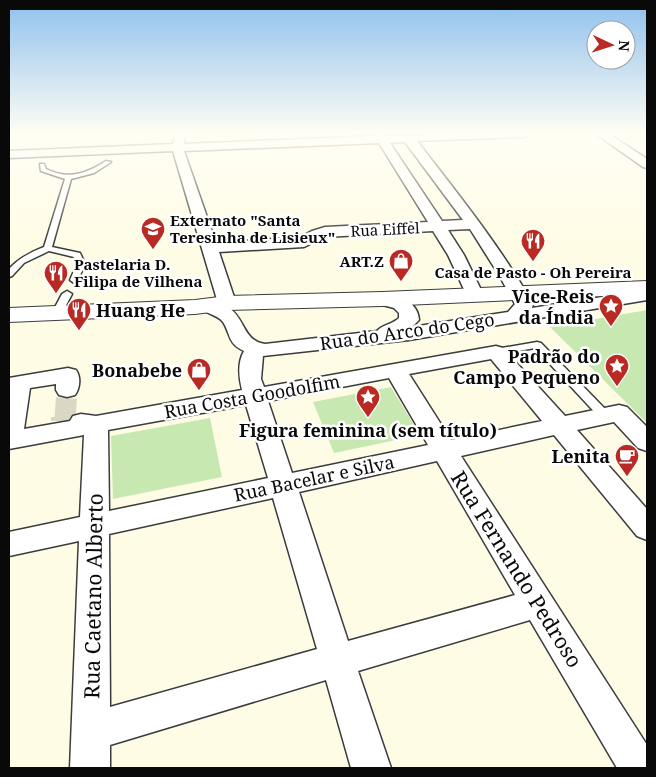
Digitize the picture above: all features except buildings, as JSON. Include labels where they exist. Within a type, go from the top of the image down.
[{"type":"street","points":[[188,170],[209,248],[218,305],[235,327],[237,335],[244,344],[256,349],[250,358],[249,367],[255,395],[372,768]]},
{"type":"street","points":[[401,170],[456,255],[474,294]]},
{"type":"street","points":[[433,170],[474,224],[518,292],[524,304],[522,310],[512,316]]},
{"type":"street","name":"Rua Eiffel","points":[[209,248],[304,242],[324,232],[474,224]]},
{"type":"street","points":[[9,315],[62,304],[258,304],[518,292],[647,289]]},
{"type":"street","name":"Rua do Arco do Cego","points":[[256,349],[273,350],[378,336],[409,334],[647,289]]},
{"type":"street","points":[[378,336],[400,328],[409,320],[409,311],[401,304],[382,299]]},
{"type":"street","points":[[235,327],[240,318],[258,304]]},
{"type":"street","points":[[496,352],[647,528]]},
{"type":"street","name":"Rua Costa Goodolfim","points":[[10,440],[496,352]]},
{"type":"street","name":"Rua Fernando Pedroso","points":[[394,370],[639,768]]},
{"type":"street","points":[[10,440],[14,384],[68,375],[67,390]]},
{"type":"street","points":[[612,414],[647,442]]},
{"type":"street","name":"Rua Bacelar e Silva","points":[[9,544],[612,414]]},
{"type":"street","points":[[65,421],[96,424]]},
{"type":"street","name":"Rua Caetano Alberto","points":[[90,768],[96,424]]},
{"type":"street","points":[[91,731],[538,603]]},
{"type":"lane","points":[[44,170],[68,179],[95,170]]},
{"type":"lane","points":[[48,248],[68,179]]},
{"type":"lane","points":[[9,274],[13,268],[24,260],[48,248],[77,255],[81,264],[74,280]]},
{"type":"lane","points":[[496,352],[537,345],[612,414]]},
{"type":"green space","points":[[647,310],[647,423],[550,327]]},
{"type":"green space","points":[[391,387],[420,435],[334,453],[313,402]]},
{"type":"green space","points":[[210,418],[222,477],[113,499],[111,436]]},
{"type":"tunnel","points":[[65,419],[67,390]]},
{"type":"place","name":"Externato \"Santa Teresinha de Lisieux\"","points":[[153,250]]},
{"type":"place","name":"Casa de Pasto - Oh Pereira","points":[[533,262]]},
{"type":"place","name":"ART.Z","points":[[401,282]]},
{"type":"place","name":"Pastelaria D. Filipa de Vilhena","points":[[56,294]]},
{"type":"place","name":"Vice-Reis da Índia","points":[[611,327]]},
{"type":"place","name":"Huang He","points":[[79,331]]},
{"type":"place","name":"Padrão do Campo Pequeno","points":[[617,387]]},
{"type":"place","name":"Bonabebe","points":[[199,391]]},
{"type":"place","name":"Figura feminina (sem título)","points":[[368,418]]},
{"type":"place","name":"Lenita","points":[[627,477]]}]
